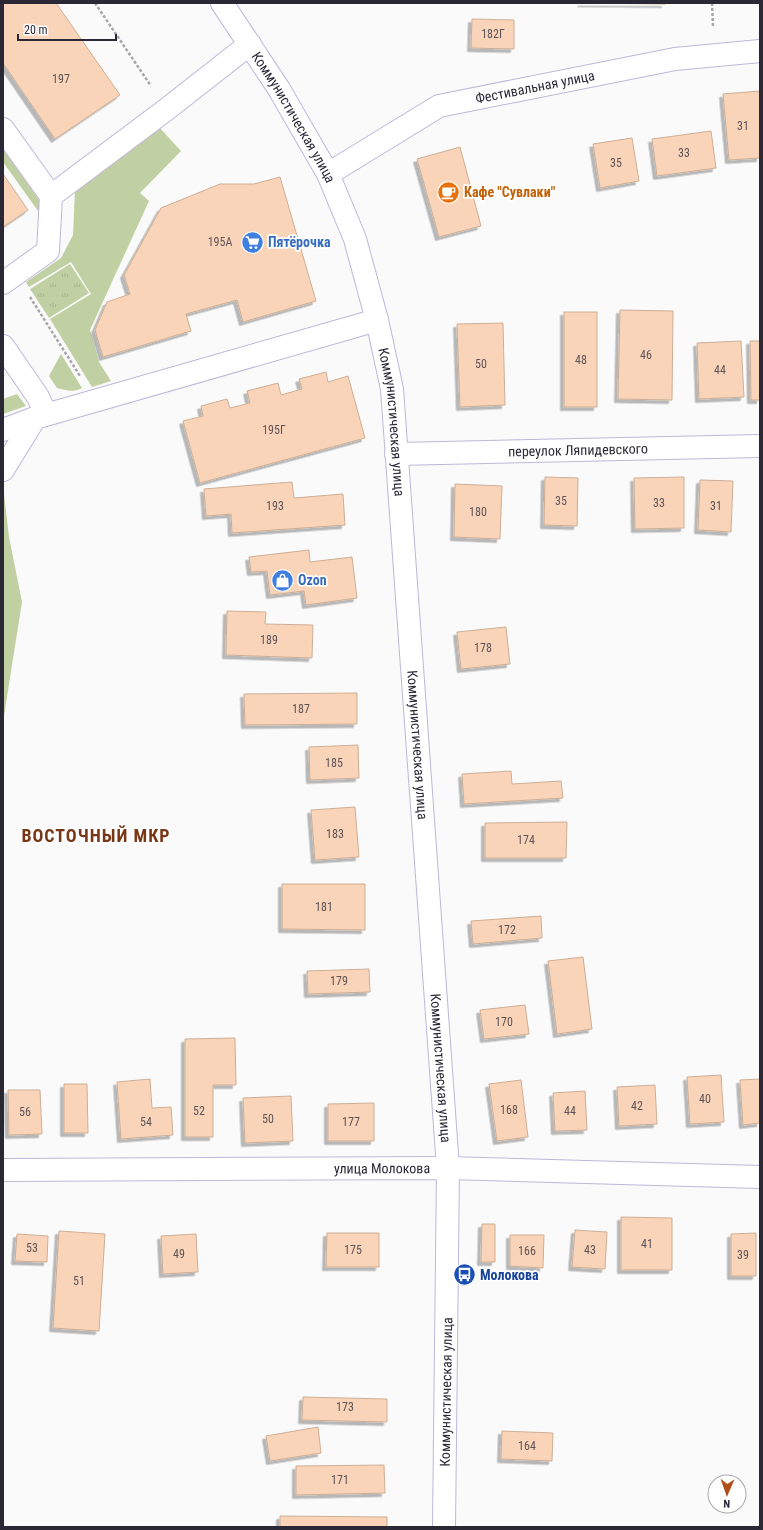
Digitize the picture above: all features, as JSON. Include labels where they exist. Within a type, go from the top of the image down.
[{"type":"street","name":"Коммунистическая улица","points":[[222,3],[279,89],[328,174],[355,239],[378,320],[392,389],[448,1168],[444,1527]]},
{"type":"street","points":[[51,196],[167,109],[250,44]]},
{"type":"street","name":"Фестивальная улица","points":[[328,174],[439,106],[676,59],[760,52]]},
{"type":"street","points":[[3,129],[51,196],[48,251],[9,278]]},
{"type":"street","points":[[3,430],[40,416],[378,320]]},
{"type":"street","points":[[3,346],[38,397],[40,416],[3,470]]},
{"type":"street","name":"переулок Ляпидевского","points":[[396,454],[760,446]]},
{"type":"street","name":"улица Молокова","points":[[3,1170],[448,1168],[760,1177]]},
{"type":"path","points":[[95,3],[167,109]]},
{"type":"path","points":[[9,278],[95,400]]},
{"type":"green space","points":[[159,127],[181,151],[140,193],[149,201],[90,330],[99,362],[111,381],[92,387],[50,319],[91,294],[71,262],[29,287],[26,282],[61,258],[73,235],[75,189]]},
{"type":"green space","points":[[3,149],[44,207],[43,218],[3,162]]},
{"type":"green space","points":[[70,264],[89,293],[49,318],[30,289]]},
{"type":"green space","points":[[61,354],[82,388],[79,390],[73,391],[57,388],[49,376]]},
{"type":"green space","points":[[17,394],[26,406],[3,414],[3,399]]},
{"type":"green space","points":[[4,494],[9,537],[22,602],[3,722]]},
{"type":"building","points":[[3,3],[56,3],[120,95],[55,139],[3,63]]},
{"type":"building","points":[[581,3],[665,3],[665,4]]},
{"type":"building","points":[[472,19],[514,20],[514,49],[471,48]]},
{"type":"building","points":[[760,91],[760,158],[729,160],[723,94]]},
{"type":"building","points":[[711,131],[716,168],[657,176],[652,139]]},
{"type":"building","points":[[632,138],[639,181],[600,188],[593,144]]},
{"type":"building","name":"Кафе \"Сувлаки\"","points":[[460,147],[481,226],[439,237],[417,159]]},
{"type":"building","points":[[3,174],[28,210],[3,227]]},
{"type":"building","points":[[280,177],[316,301],[243,322],[237,300],[186,314],[191,331],[103,357],[95,330],[107,302],[130,294],[124,275],[161,208],[220,184],[254,184]]},
{"type":"building","points":[[620,310],[673,311],[672,400],[618,399]]},
{"type":"building","points":[[564,312],[597,312],[597,407],[564,407]]},
{"type":"building","points":[[503,323],[505,405],[460,407],[457,324]]},
{"type":"building","points":[[741,341],[744,397],[699,399],[697,343]]},
{"type":"building","points":[[750,341],[760,341],[760,400],[751,400]]},
{"type":"building","points":[[326,372],[328,382],[348,376],[365,438],[200,483],[183,421],[203,416],[201,406],[227,399],[230,408],[250,403],[247,391],[278,383],[281,395],[302,389],[299,379]]},
{"type":"building","points":[[545,477],[578,478],[577,526],[544,525]]},
{"type":"building","points":[[684,477],[684,528],[635,529],[634,478]]},
{"type":"building","points":[[700,480],[733,481],[731,532],[698,530]]},
{"type":"building","points":[[292,482],[294,498],[343,494],[345,525],[232,533],[231,514],[206,516],[204,489]]},
{"type":"building","points":[[455,484],[502,486],[500,539],[454,537]]},
{"type":"building","points":[[309,550],[310,562],[352,557],[357,598],[306,605],[304,591],[270,595],[267,571],[251,572],[249,557]]},
{"type":"building","points":[[227,611],[266,612],[265,624],[313,625],[312,658],[226,655]]},
{"type":"building","points":[[506,627],[510,664],[461,669],[457,632]]},
{"type":"building","points":[[357,693],[357,724],[245,725],[244,694]]},
{"type":"building","points":[[358,745],[359,778],[310,780],[309,747]]},
{"type":"building","points":[[511,771],[512,784],[561,781],[563,798],[464,804],[462,774]]},
{"type":"building","points":[[355,807],[359,857],[315,860],[311,810]]},
{"type":"building","points":[[567,822],[566,858],[485,858],[485,823]]},
{"type":"building","points":[[282,884],[365,884],[365,930],[282,929]]},
{"type":"building","points":[[541,916],[542,938],[473,944],[471,921]]},
{"type":"building","points":[[583,957],[592,1029],[557,1034],[548,961]]},
{"type":"building","points":[[369,969],[370,992],[308,994],[307,971]]},
{"type":"building","points":[[525,1005],[529,1034],[484,1039],[480,1010]]},
{"type":"building","points":[[235,1038],[236,1085],[213,1085],[213,1137],[185,1137],[185,1039]]},
{"type":"building","points":[[721,1075],[724,1122],[690,1124],[687,1077]]},
{"type":"building","points":[[150,1079],[152,1108],[171,1107],[173,1135],[121,1139],[117,1082]]},
{"type":"building","points":[[760,1079],[760,1123],[743,1125],[740,1080]]},
{"type":"building","points":[[521,1080],[528,1137],[497,1141],[489,1084]]},
{"type":"building","points":[[64,1084],[87,1084],[88,1133],[64,1133]]},
{"type":"building","points":[[655,1085],[657,1124],[619,1126],[617,1087]]},
{"type":"building","points":[[8,1090],[40,1090],[42,1134],[9,1135]]},
{"type":"building","points":[[585,1091],[587,1130],[555,1131],[553,1093]]},
{"type":"building","points":[[291,1096],[293,1141],[245,1143],[243,1098]]},
{"type":"building","points":[[374,1103],[374,1141],[328,1141],[328,1104]]},
{"type":"building","points":[[621,1217],[672,1218],[672,1270],[621,1270]]},
{"type":"building","points":[[482,1224],[495,1224],[495,1262],[481,1262]]},
{"type":"building","points":[[575,1230],[607,1232],[605,1269],[572,1267]]},
{"type":"building","points":[[59,1231],[105,1234],[99,1331],[53,1328]]},
{"type":"building","points":[[327,1233],[379,1233],[379,1267],[326,1267]]},
{"type":"building","points":[[756,1233],[756,1276],[731,1276],[731,1234]]},
{"type":"building","points":[[17,1234],[48,1236],[47,1262],[15,1261]]},
{"type":"building","points":[[196,1234],[198,1272],[163,1274],[161,1236]]},
{"type":"building","points":[[510,1235],[544,1235],[543,1268],[510,1266]]},
{"type":"building","points":[[303,1397],[387,1399],[387,1422],[302,1420]]},
{"type":"building","points":[[318,1427],[321,1453],[270,1461],[266,1436]]},
{"type":"building","points":[[502,1431],[553,1433],[552,1461],[501,1459]]},
{"type":"building","points":[[384,1465],[385,1493],[296,1495],[296,1466]]},
{"type":"building","points":[[280,1516],[387,1517],[387,1527],[280,1527]]},
{"type":"place","name":"Кафе \"Сувлаки\"","points":[[449,192]]},
{"type":"place","name":"Пятёрочка","points":[[252,242]]},
{"type":"place","name":"Ozon","points":[[283,580]]},
{"type":"place","name":"Молокова","points":[[465,1275]]},
{"type":"district","name":"ВОСТОЧНЫЙ МКР","points":[[96,835]]}]
